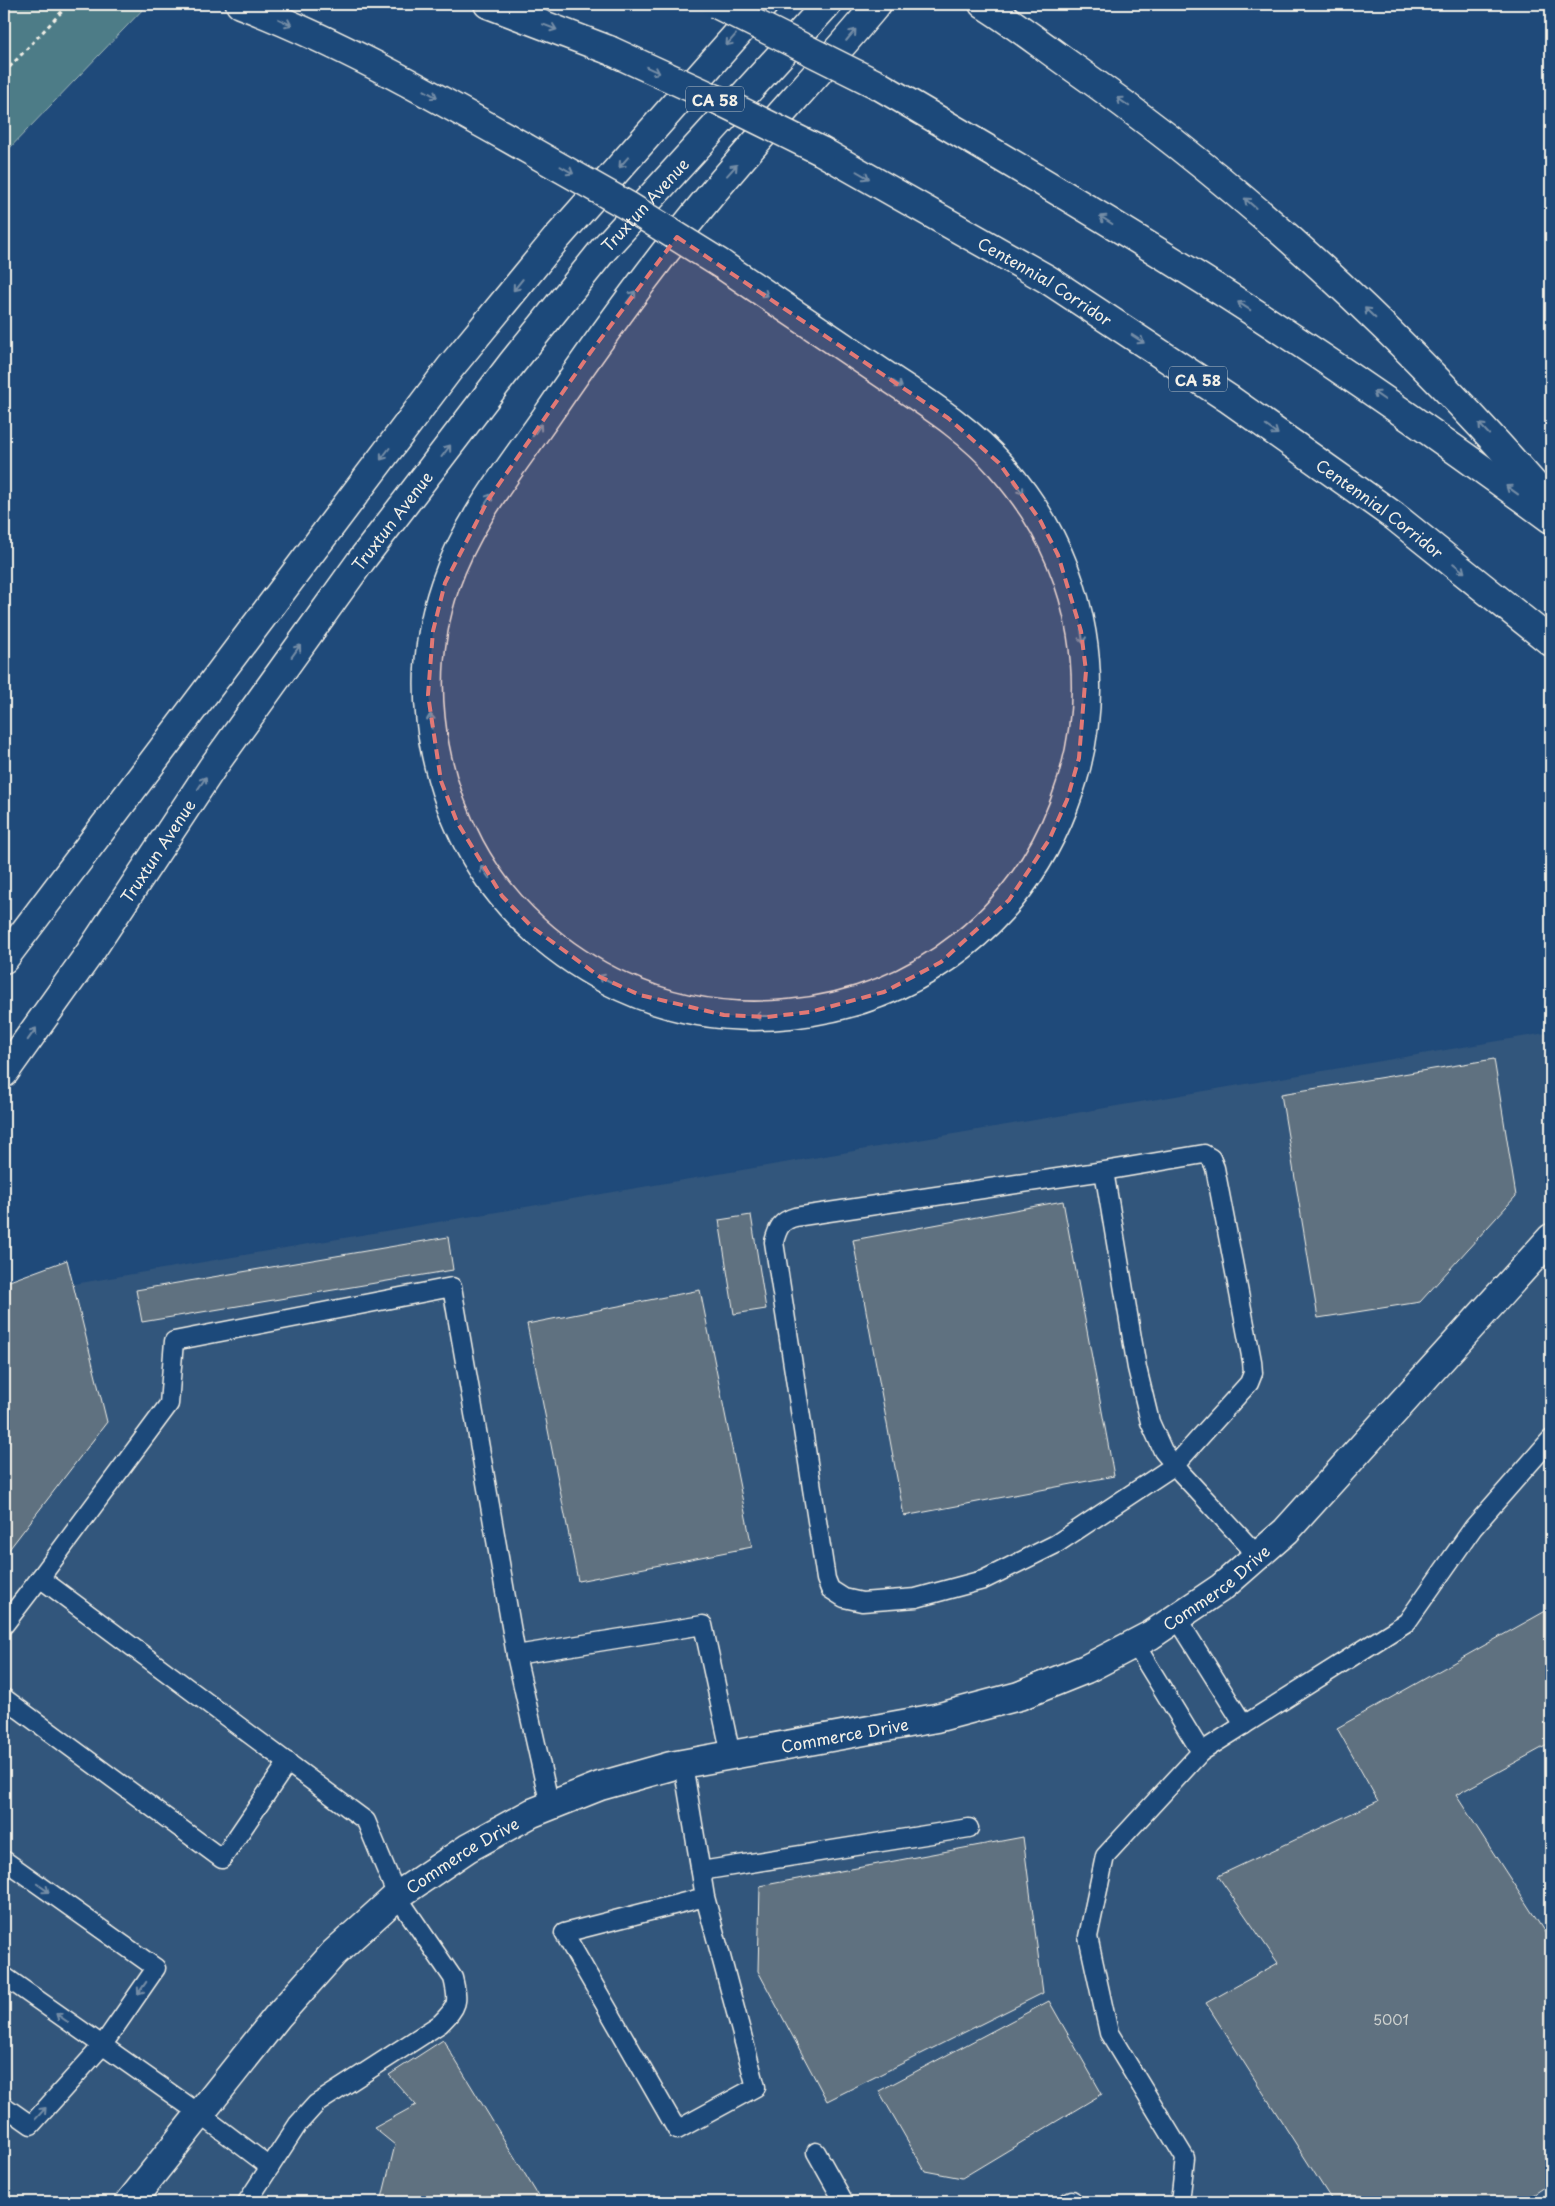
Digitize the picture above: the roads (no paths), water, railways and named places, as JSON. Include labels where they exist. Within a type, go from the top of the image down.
[{"type":"main road","points":[[240,4],[274,17],[425,90],[628,206],[721,264],[948,418],[999,464],[1021,491],[1040,520],[1058,555],[1072,593],[1081,631],[1086,671],[1085,715],[1079,758],[1066,800],[1049,840],[1027,877],[1009,900],[967,942],[941,962],[884,992],[853,1003],[810,1012],[767,1017],[724,1015],[681,1008],[640,995],[600,977],[564,954],[532,927],[502,896],[477,860],[461,830],[441,781],[431,729],[428,695],[430,652],[437,610],[445,583],[456,557],[483,508],[514,462],[590,353],[658,261],[718,186],[877,4]]},
{"type":"main road","name":"Centennial Corridor","points":[[488,4],[609,50],[714,98],[821,151],[1047,279],[1229,399],[1394,516],[1551,642]]},
{"type":"main road","points":[[716,4],[878,85],[1074,200],[1227,295],[1357,381],[1551,519]]},
{"type":"main road","points":[[4,959],[450,368],[556,239],[764,4]]},
{"type":"main road","name":"Truxtun Avenue","points":[[4,1073],[89,954],[212,768],[360,562],[507,370],[603,250],[827,4]]},
{"type":"main road","points":[[986,6],[1136,111],[1236,191],[1332,275],[1420,361],[1505,451],[1551,504]]},
{"type":"main road","name":"Commerce Drive","points":[[130,2202],[277,2017],[334,1953],[397,1896],[468,1848],[532,1813],[600,1786],[683,1764],[936,1718],[1019,1696],[1086,1669],[1135,1644],[1177,1618],[1222,1587],[1286,1531],[1551,1238]]},
{"type":"lane","points":[[1204,1154],[1211,1158],[1215,1168],[1253,1373],[1243,1391],[1175,1465],[1056,1544],[983,1580],[916,1598],[862,1602],[844,1598],[830,1589],[826,1579],[774,1242],[779,1225],[786,1220],[796,1217],[1104,1170],[1204,1154]]},
{"type":"lane","points":[[1104,1170],[1137,1368],[1150,1422],[1163,1451],[1258,1556]]},
{"type":"lane","points":[[4,1624],[169,1404],[174,1341],[452,1287],[516,1655],[550,1806]]},
{"type":"lane","points":[[1180,2202],[1185,2158],[1109,2033],[1088,1937],[1105,1856],[1201,1752],[1407,1622],[1473,1528],[1551,1440]]},
{"type":"lane","points":[[40,1578],[366,1821],[397,1896],[453,1978],[457,1993],[454,2010],[440,2024],[316,2104],[298,2124],[247,2202]]},
{"type":"lane","points":[[1177,1618],[1244,1725]]},
{"type":"lane","points":[[516,1655],[704,1625],[731,1755]]},
{"type":"lane","points":[[1135,1644],[1201,1752]]},
{"type":"lane","points":[[4,1698],[222,1859],[288,1762]]},
{"type":"lane","points":[[683,1764],[705,1897],[756,2087],[677,2130],[564,1933],[705,1897]]},
{"type":"lane","points":[[701,1871],[969,1828]]},
{"type":"lane","points":[[4,1860],[156,1968],[102,2046],[31,2125],[4,2106]]},
{"type":"lane","points":[[4,1976],[200,2114],[270,2166]]},
{"type":"lane","points":[[816,2152],[844,2202]]}]
